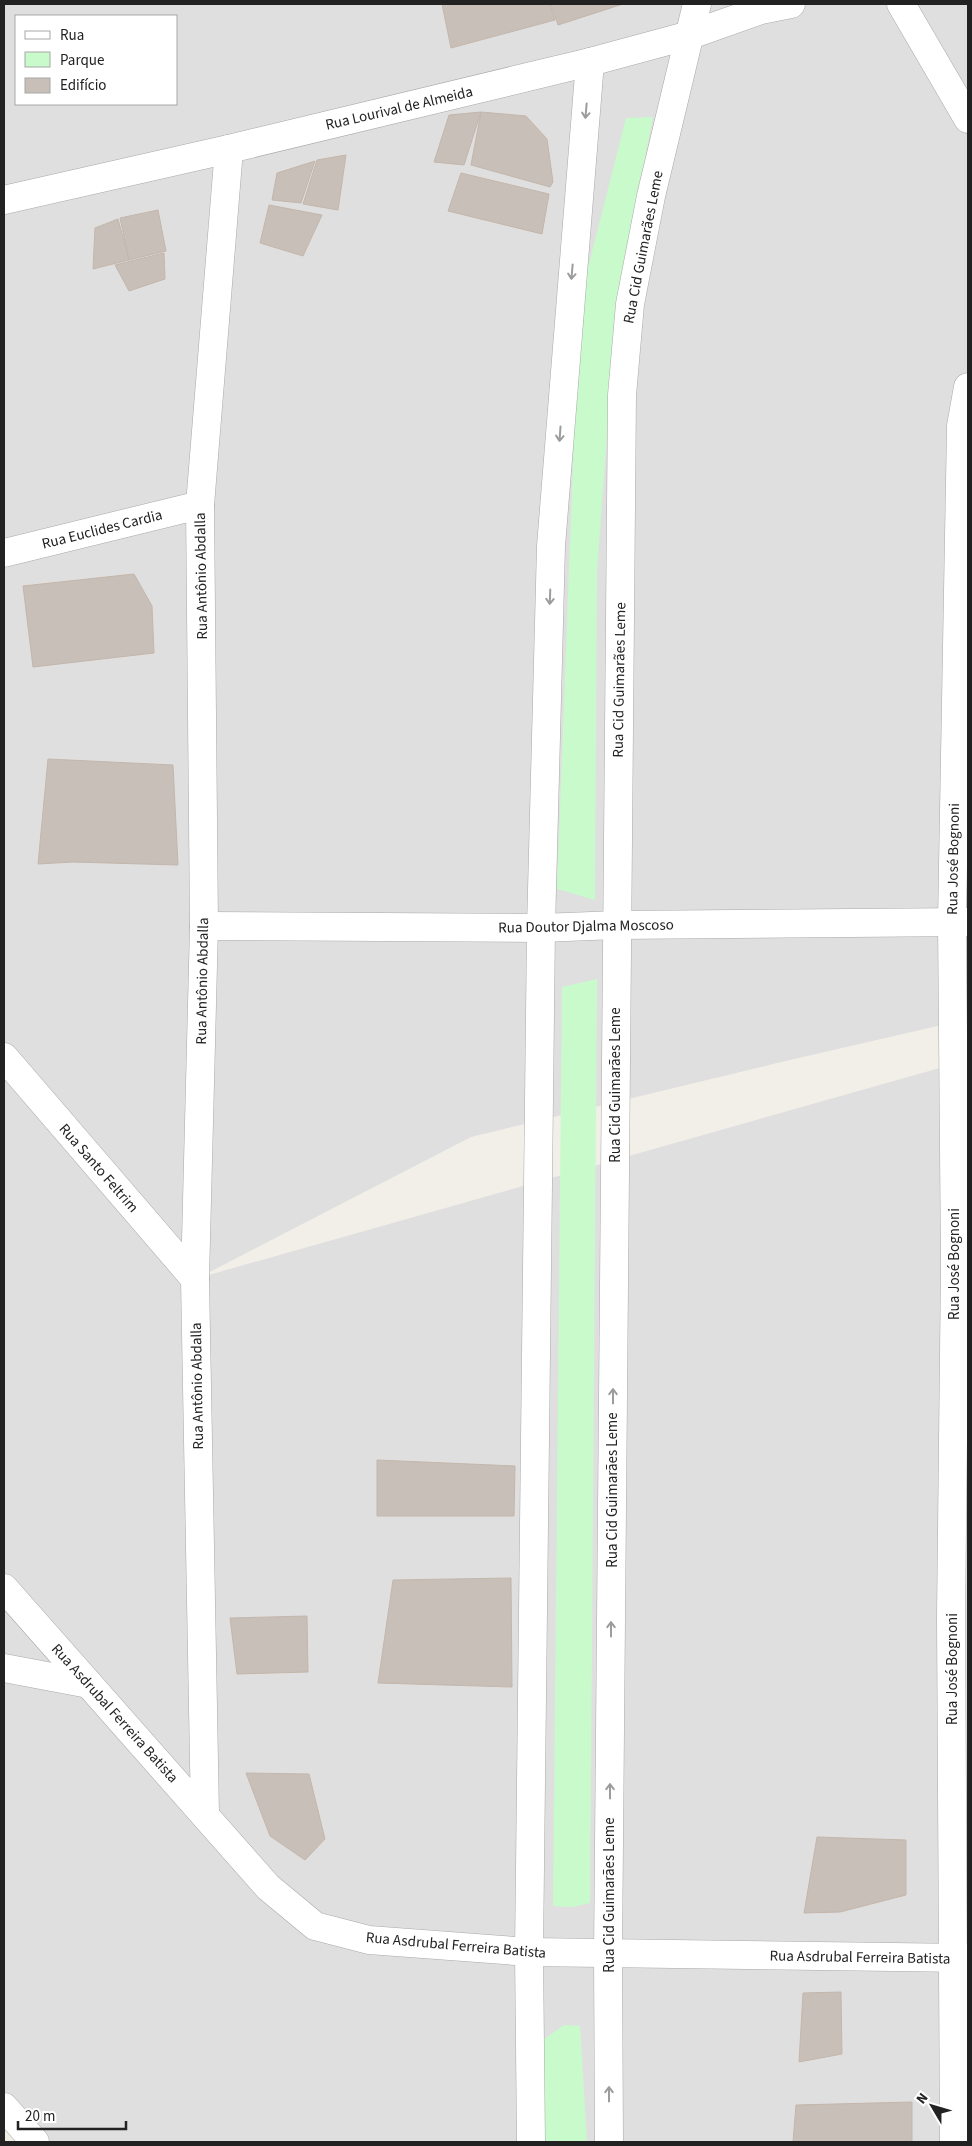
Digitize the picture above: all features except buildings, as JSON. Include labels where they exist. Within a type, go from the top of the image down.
[{"type":"street","name":"Rua Cid Guimarães Leme","points":[[609,2142],[608,1954],[622,395],[630,304],[651,196],[697,4]]},
{"type":"street","name":"Rua Lourival de Almeida","points":[[4,200],[229,149],[590,62],[690,35],[762,7],[791,4]]},
{"type":"street","points":[[901,4],[968,119]]},
{"type":"street","points":[[531,2142],[529,1952],[541,928],[552,546],[590,62]]},
{"type":"street","name":"Rua Antônio Abdalla","points":[[206,1815],[195,1280],[204,926],[200,505],[229,149]]},
{"type":"street","name":"Rua José Bognoni","points":[[954,2142],[961,1958],[961,426],[968,386]]},
{"type":"street","name":"Rua Euclides Cardia","points":[[4,553],[200,505]]},
{"type":"street","name":"Rua Doutor Djalma Moscoso","points":[[204,926],[541,928],[617,925],[960,922]]},
{"type":"street","name":"Rua Santo Feltrim","points":[[4,1057],[195,1280]]},
{"type":"street","name":"Rua Asdrubal Ferreira Batista","points":[[4,1588],[268,1887],[315,1926],[369,1940],[529,1952],[961,1958]]},
{"type":"street","points":[[4,1668],[89,1684]]},
{"type":"street","points":[[4,2107],[35,2142]]},
{"type":"shaded area","points":[[4,4],[968,4],[968,1019],[471,1137],[198,1278],[968,1060],[968,2142],[21,2142],[4,2122]]},
{"type":"green space","points":[[653,117],[617,300],[597,570],[595,900],[557,889],[579,303],[626,118]]},
{"type":"green space","points":[[597,979],[590,1903],[572,1907],[553,1906],[562,987]]},
{"type":"green space","points":[[564,2025],[580,2026],[587,2142],[543,2142],[544,2039]]}]
